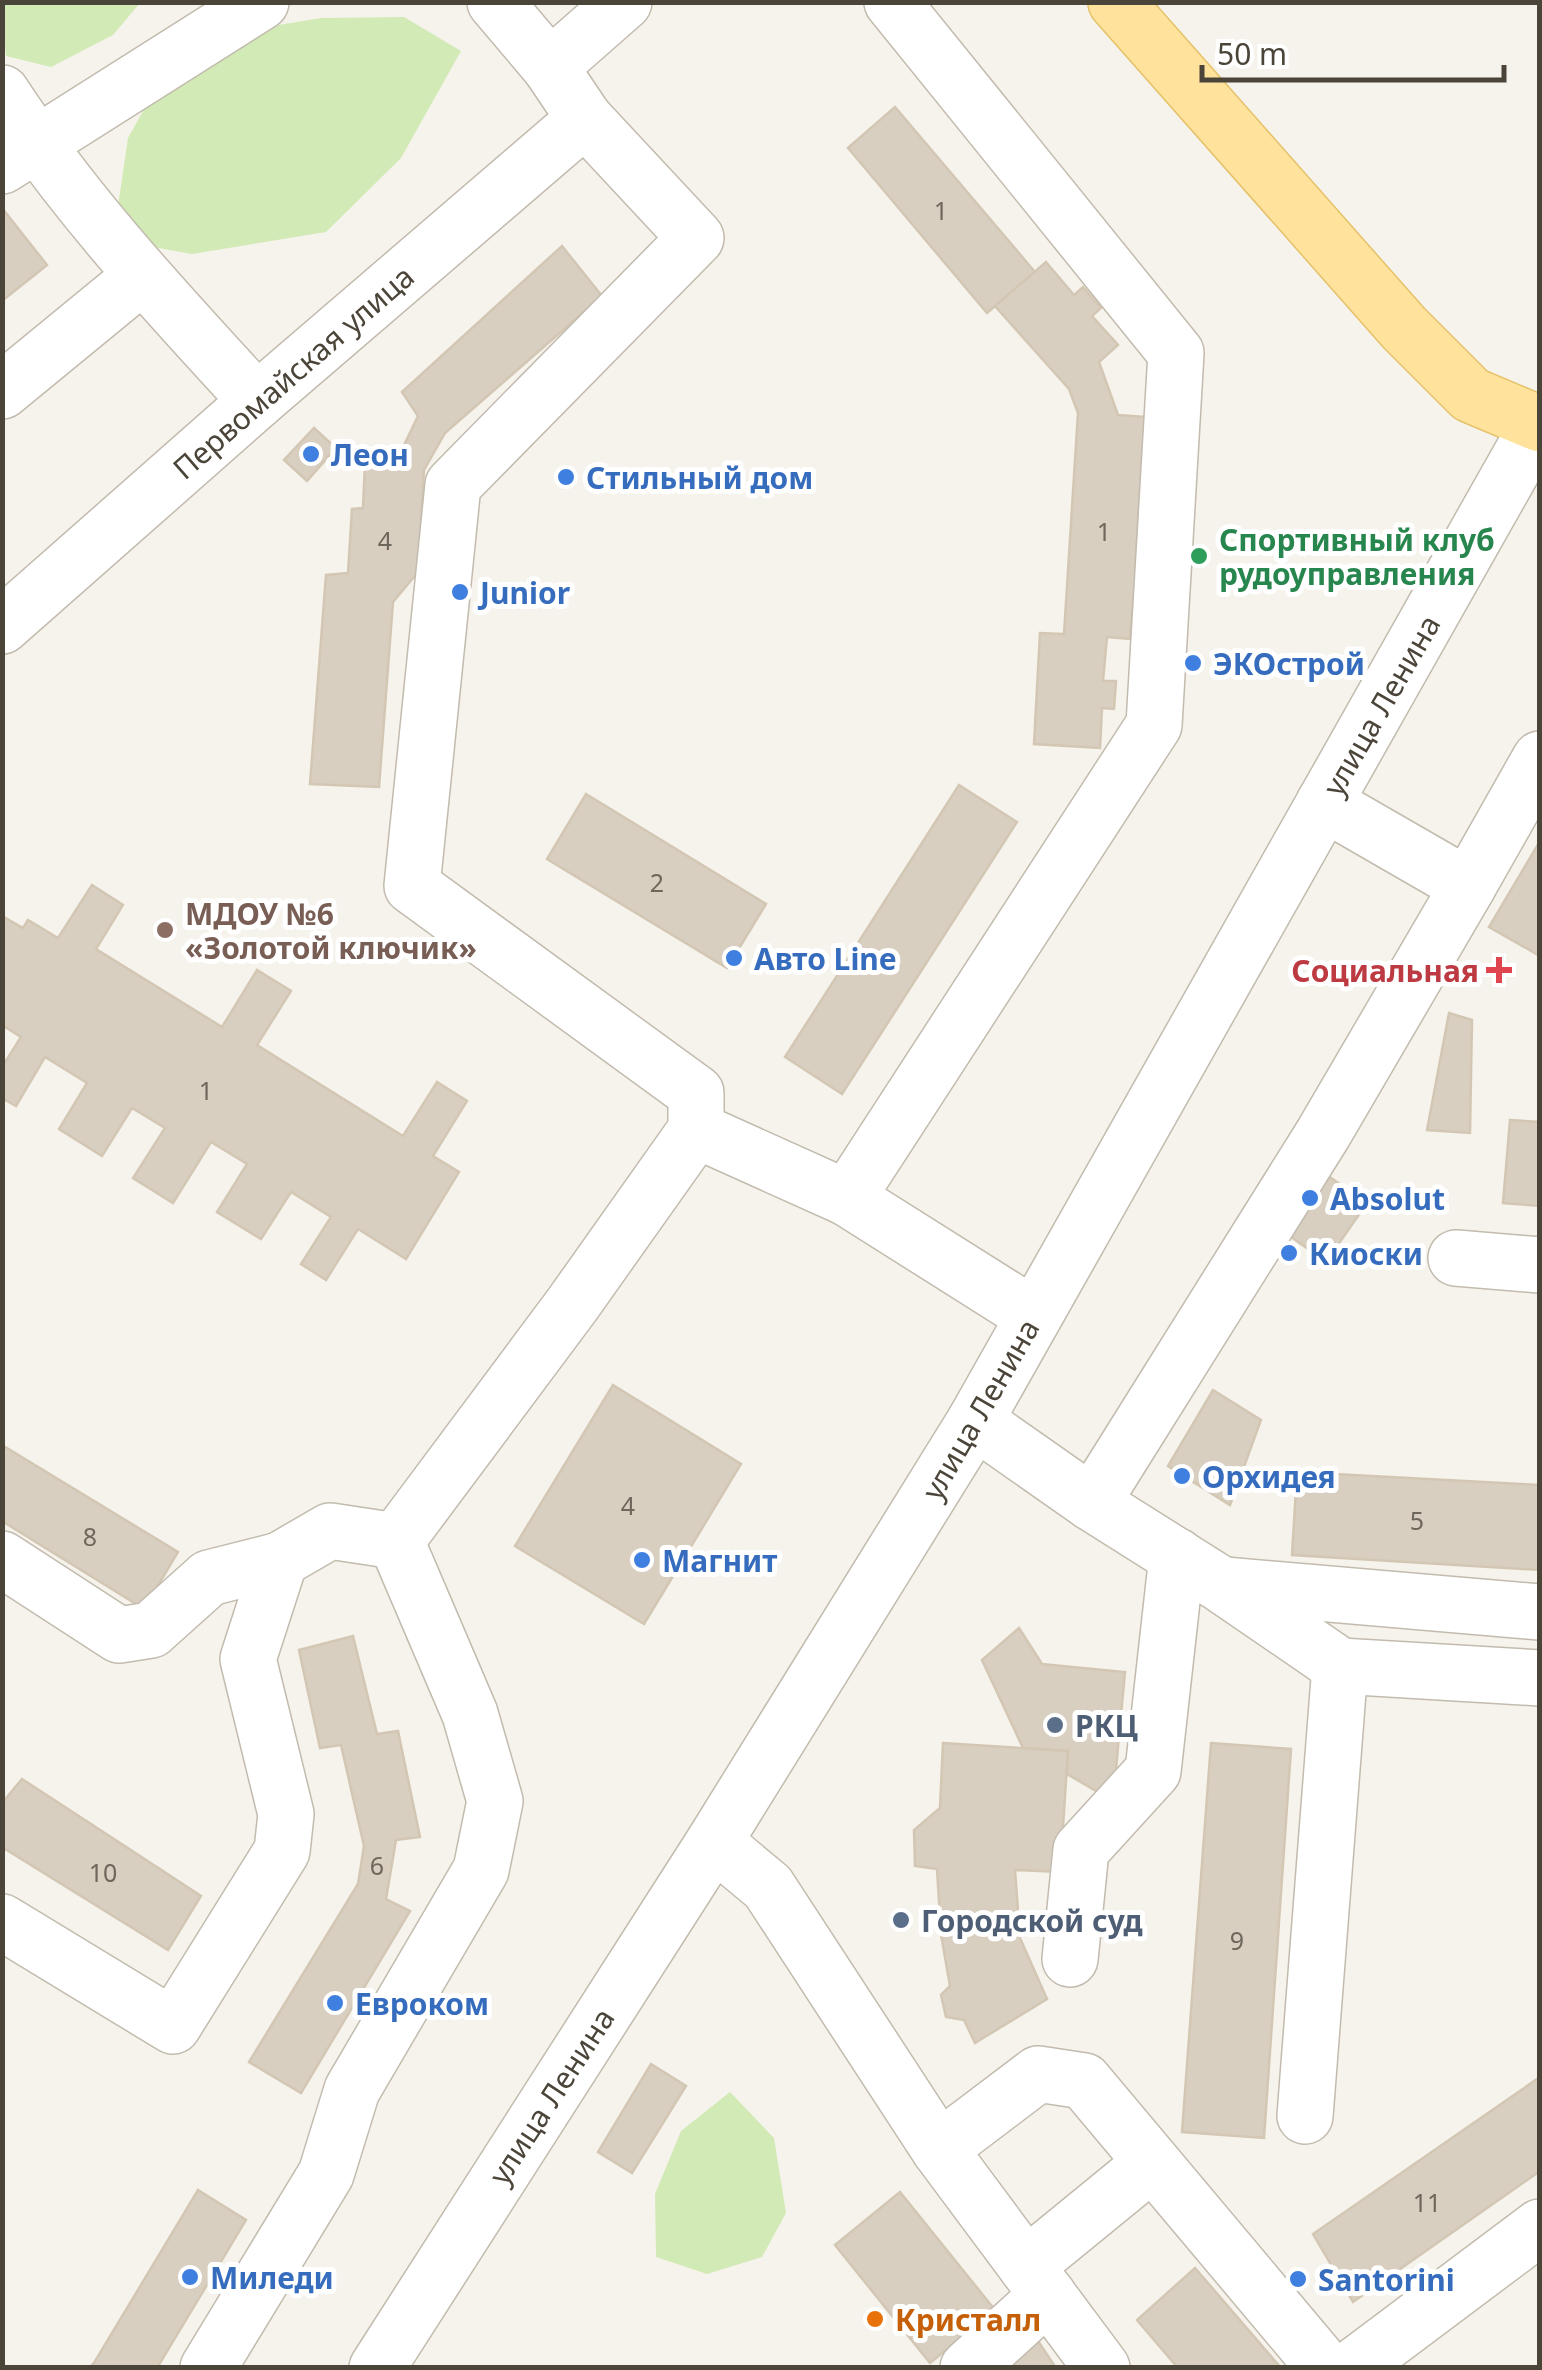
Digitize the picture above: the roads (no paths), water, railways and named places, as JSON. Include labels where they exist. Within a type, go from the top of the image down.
[{"type":"main road","points":[[1116,2],[1417,342],[1471,395],[1539,424]]},
{"type":"street","points":[[19,155],[260,2]]},
{"type":"street","points":[[396,1541],[572,1306],[696,1130],[696,1093],[412,886],[453,485],[696,238],[585,119],[550,67],[495,2]]},
{"type":"street","points":[[550,67],[624,2]]},
{"type":"street","points":[[846,1198],[1154,725],[1176,353],[892,2]]},
{"type":"street","points":[[2,93],[19,155],[142,276],[258,401]]},
{"type":"street","name":"Первомайская улица","points":[[3,626],[585,119]]},
{"type":"street","points":[[2,390],[142,276]]},
{"type":"street","name":"улица Ленина","points":[[377,2368],[714,1842],[976,1421],[1539,424]]},
{"type":"street","points":[[1092,1502],[1323,1134],[1540,758]]},
{"type":"street","points":[[1324,803],[1468,886]]},
{"type":"street","points":[[696,1130],[846,1198],[1034,1316]]},
{"type":"street","points":[[1456,1258],[1540,1265]]},
{"type":"street","points":[[976,1421],[1340,1666],[1540,1678]]},
{"type":"street","points":[[2,1559],[119,1635],[151,1630],[209,1578],[280,1560],[330,1531],[396,1541]]},
{"type":"street","points":[[208,2368],[326,2174],[352,2090],[482,1870],[495,1802],[470,1714],[396,1541]]},
{"type":"street","points":[[1070,1958],[1081,1850],[1153,1770],[1177,1556]]},
{"type":"street","points":[[2,1922],[174,2026],[282,1851],[286,1814],[248,1659],[280,1560]]},
{"type":"street","points":[[1222,1585],[1540,1612]]},
{"type":"street","points":[[1305,2116],[1340,1666]]},
{"type":"street","points":[[714,1842],[768,1887],[940,2148],[1102,2368]]},
{"type":"street","points":[[940,2148],[1038,2074],[1084,2081],[1324,2368]]},
{"type":"street","points":[[968,2368],[1037,2280],[1152,2163]]},
{"type":"street","points":[[1352,2368],[1540,2227]]},
{"type":"place","name":"Леон","points":[[311,454]]},
{"type":"place","name":"Стильный дом","points":[[566,477]]},
{"type":"place","name":"Спортивный клуб рудоуправления","points":[[1199,556]]},
{"type":"place","name":"Junior","points":[[460,592]]},
{"type":"place","name":"ЭКОстрой","points":[[1193,663]]},
{"type":"place","name":"МДОУ №6 «Золотой ключик»","points":[[165,930]]},
{"type":"place","name":"Авто Line","points":[[734,958]]},
{"type":"place","name":"Социальная","points":[[1499,970]]},
{"type":"place","name":"Absolut","points":[[1310,1198]]},
{"type":"place","name":"Киоски","points":[[1289,1253]]},
{"type":"place","name":"Орхидея","points":[[1182,1476]]},
{"type":"place","name":"Магнит","points":[[642,1560]]},
{"type":"place","name":"РКЦ","points":[[1055,1725]]},
{"type":"place","name":"Городской суд","points":[[901,1920]]},
{"type":"place","name":"Евроком","points":[[335,2003]]},
{"type":"place","name":"Миледи","points":[[190,2277]]},
{"type":"place","name":"Santorini","points":[[1298,2279]]},
{"type":"place","name":"Кристалл","points":[[875,2319]]}]
